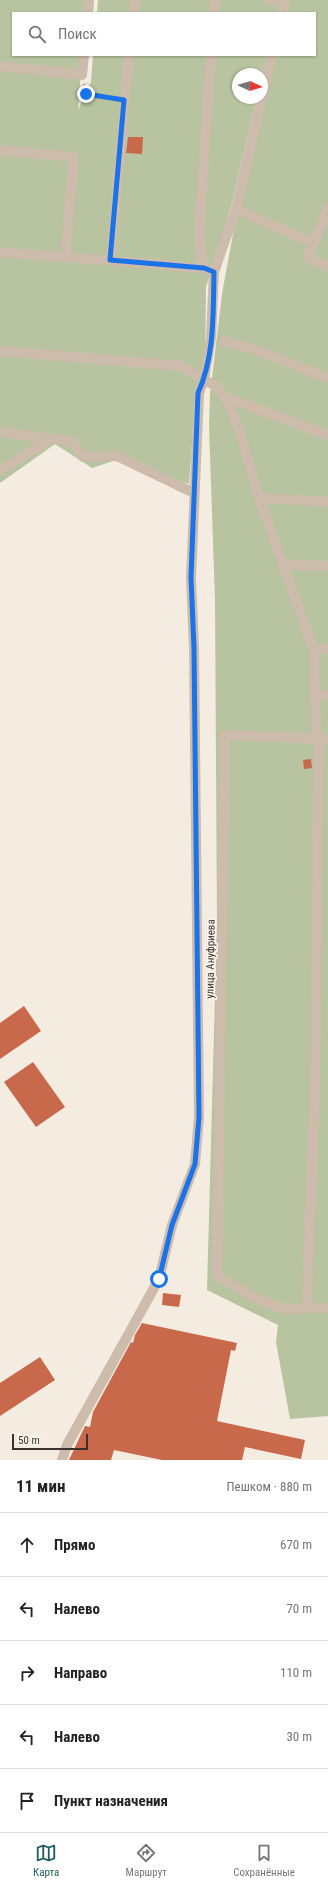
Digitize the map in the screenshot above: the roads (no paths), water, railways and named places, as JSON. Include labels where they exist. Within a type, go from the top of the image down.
[{"type":"street","points":[[88,12],[89,0]]},
{"type":"street","points":[[134,12],[135,0]]},
{"type":"street","points":[[214,12],[215,0]]},
{"type":"street","points":[[268,0],[285,1],[282,12]]},
{"type":"street","points":[[0,66],[82,75],[84,56]]},
{"type":"street","points":[[110,260],[129,56]]},
{"type":"street","points":[[204,268],[199,234],[211,56]]},
{"type":"street","points":[[62,1460],[67,1445],[159,1279],[172,1225],[195,1164],[199,1117],[194,648],[191,578],[198,393],[204,380],[211,338],[214,272],[236,209],[272,56]]},
{"type":"street","points":[[0,150],[74,157],[65,257]]},
{"type":"street","points":[[328,208],[308,257],[328,267]]},
{"type":"street","points":[[236,209],[313,243]]},
{"type":"street","points":[[0,252],[204,268],[214,272]]},
{"type":"street","points":[[224,341],[256,350],[328,378]]},
{"type":"street","points":[[0,351],[181,366],[217,387],[226,397],[239,428],[259,498],[314,650],[316,728],[324,738],[315,1089],[307,1297],[309,1308],[328,1308]]},
{"type":"street","points":[[226,397],[328,435]]},
{"type":"street","points":[[0,432],[73,442],[84,457],[117,456],[194,493]]},
{"type":"street","points":[[0,470],[51,439]]},
{"type":"street","points":[[259,498],[328,502]]},
{"type":"street","points":[[283,565],[328,566]]},
{"type":"street","points":[[314,650],[328,649]]},
{"type":"street","points":[[315,695],[328,695]]},
{"type":"street","name":"улица Ануфриева","points":[[309,1308],[284,1310],[256,1298],[217,1276],[225,735],[324,738]]}]
